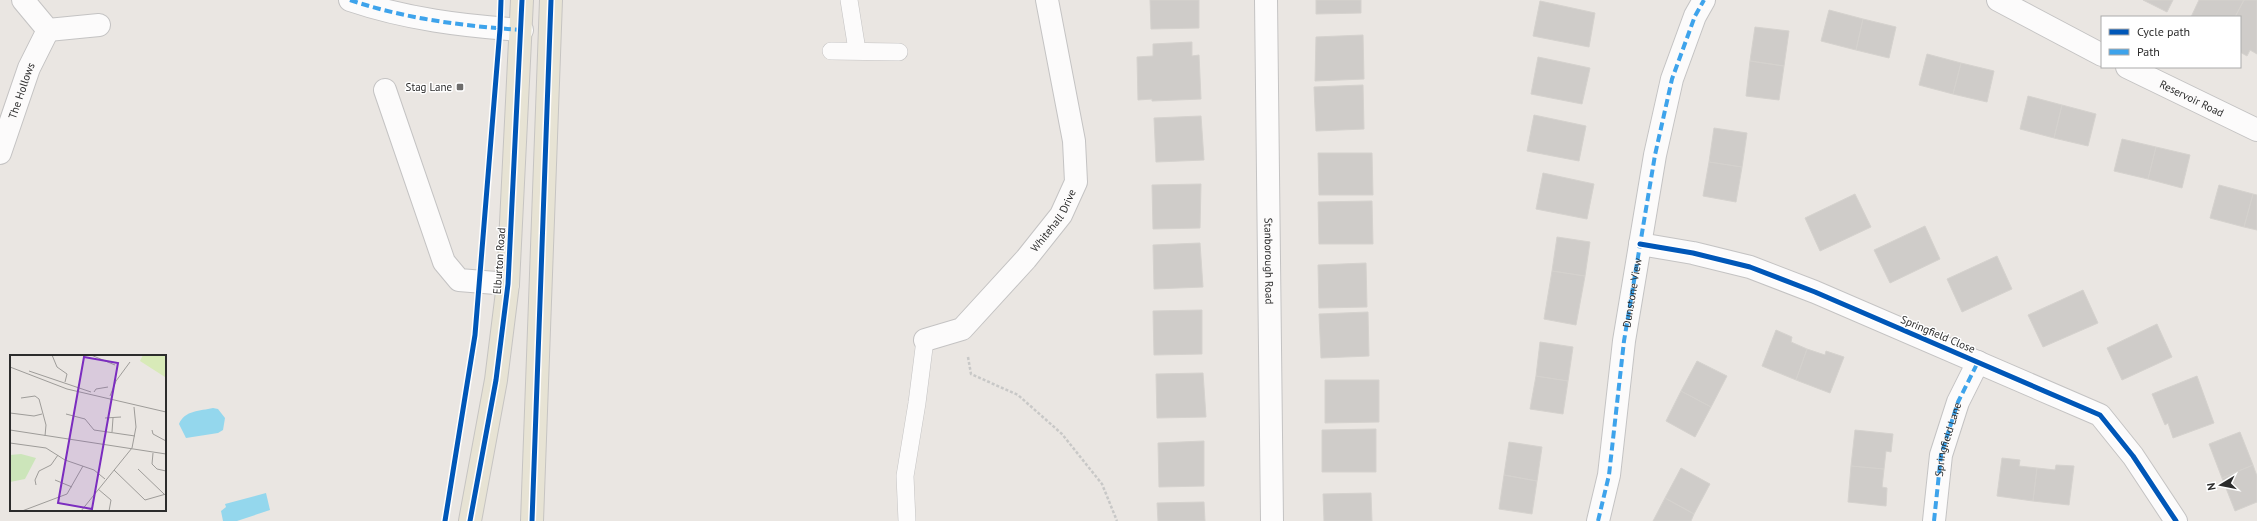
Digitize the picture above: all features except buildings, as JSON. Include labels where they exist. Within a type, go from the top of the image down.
[{"type":"main road","name":"Elburton Road","points":[[470,521],[496,380],[508,284],[522,30],[522,0]]},
{"type":"main road","points":[[532,521],[551,0]]},
{"type":"street","points":[[23,0],[48,30],[99,25]]},
{"type":"street","points":[[350,0],[400,15],[458,25],[522,30]]},
{"type":"street","name":"Whitehall Drive","points":[[962,329],[1026,259],[1061,215],[1076,182],[1074,141],[1047,0]]},
{"type":"street","name":"Stanborough Road","points":[[1266,0],[1272,521]]},
{"type":"street","name":"Dunstone View","points":[[1598,521],[1609,475],[1624,341],[1655,155],[1672,79],[1695,16],[1704,0]]},
{"type":"street","points":[[1998,0],[2101,54]]},
{"type":"street","name":"The Hollows","points":[[0,153],[29,68],[48,30]]},
{"type":"street","name":"Reservoir Road","points":[[2129,68],[2257,130]]},
{"type":"street","name":"Elburton Road","points":[[385,90],[444,262],[459,280],[508,284]]},
{"type":"street","name":"Springfield Close","points":[[1640,244],[1693,253],[1750,267],[1815,292],[2100,415],[2133,456],[2176,521]]},
{"type":"street","points":[[925,340],[962,329]]},
{"type":"street","name":"Springfield Lane","points":[[1934,521],[1941,455],[1958,402],[1978,362]]},
{"type":"lane","points":[[849,0],[857,50]]},
{"type":"lane","points":[[831,51],[857,50],[899,52]]},
{"type":"lane","points":[[907,521],[905,476],[917,403],[925,340]]},
{"type":"path","points":[[962,329],[971,374],[1018,395],[1062,434],[1102,484],[1117,521]]},
{"type":"water","points":[[213,408],[218,409],[225,418],[223,430],[218,433],[186,438],[179,424],[182,419],[193,412]]},
{"type":"water","points":[[266,493],[270,510],[237,521],[223,521],[221,511],[226,507],[225,504]]},
{"type":"marked path","points":[[350,0],[371,7],[435,21],[522,30]]},
{"type":"marked path","points":[[1598,521],[1609,475],[1624,341],[1655,155],[1672,79],[1695,16],[1704,0]]},
{"type":"marked path","points":[[1934,521],[1941,455],[1958,402],[1978,362]]},
{"type":"cycle path","points":[[445,521],[475,335],[500,29],[501,0]]},
{"type":"cycle path","points":[[470,521],[496,380],[508,284],[522,0]]},
{"type":"cycle path","points":[[532,521],[551,0]]},
{"type":"cycle path","points":[[1640,244],[1693,253],[1750,267],[1815,292],[2100,415],[2133,456],[2176,521]]},
{"type":"place","name":"Stag Lane","points":[[460,87]]}]
